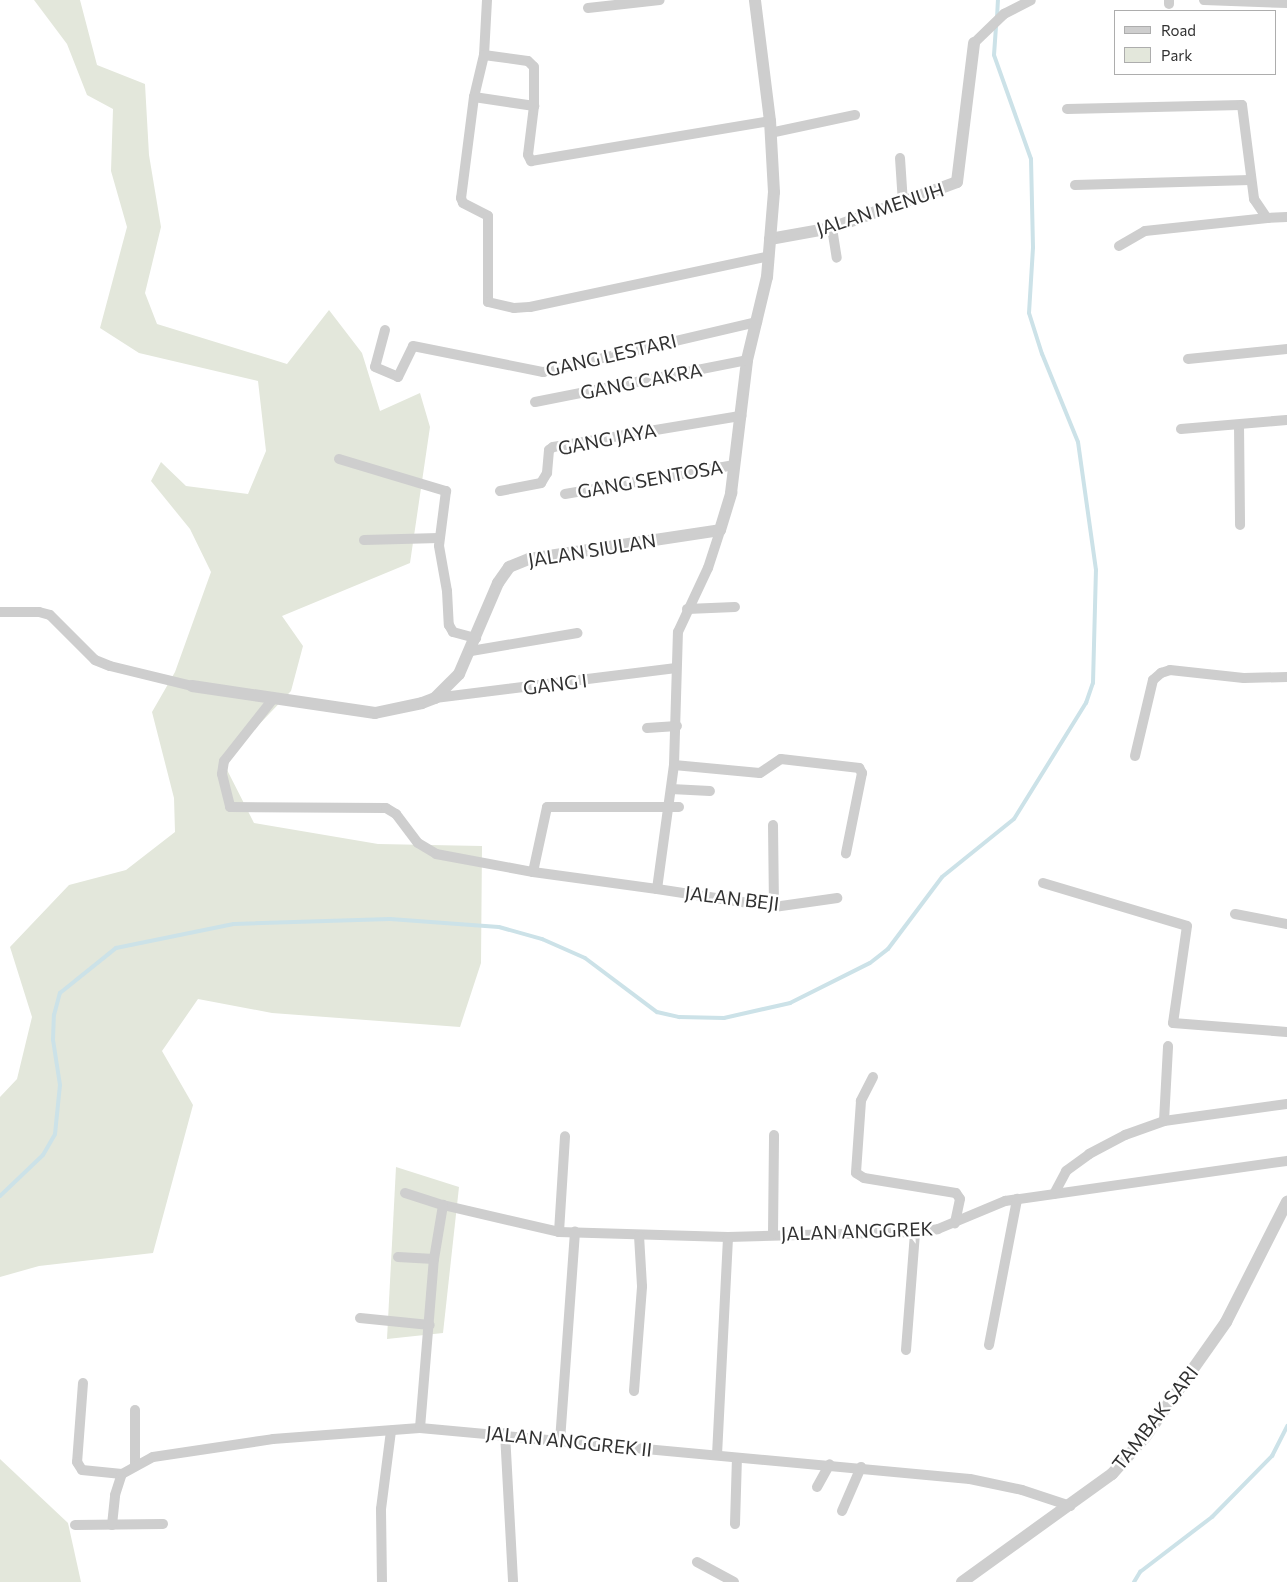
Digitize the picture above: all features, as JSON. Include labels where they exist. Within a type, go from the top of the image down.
[{"type":"street","points":[[488,0],[484,55],[474,98],[461,198],[463,203],[488,216],[486,295],[491,304],[530,308],[769,256]]},
{"type":"street","points":[[588,8],[660,0]]},
{"type":"street","points":[[657,888],[674,806],[671,789],[677,726],[676,668],[678,632],[687,609],[708,568],[730,502],[747,360],[757,322],[769,256],[774,192],[770,127],[755,0]]},
{"type":"street","name":"JALAN MENUH","points":[[770,240],[832,228],[957,182],[974,43],[1004,14],[1031,0]]},
{"type":"street","points":[[1204,0],[1287,3]]},
{"type":"street","points":[[484,55],[532,63],[534,106],[528,155],[536,162],[855,115]]},
{"type":"street","points":[[474,98],[534,106]]},
{"type":"street","points":[[1067,109],[1240,104],[1254,199],[1267,218]]},
{"type":"street","points":[[900,158],[903,203]]},
{"type":"street","points":[[1075,185],[1250,180]]},
{"type":"street","points":[[1118,246],[1146,231],[1287,217]]},
{"type":"street","points":[[832,228],[837,258]]},
{"type":"street","name":"GANG LESTARI","points":[[385,330],[375,367],[398,377],[413,346],[543,372],[757,322]]},
{"type":"street","points":[[1188,358],[1287,349]]},
{"type":"street","name":"GANG CAKRA","points":[[535,402],[747,360]]},
{"type":"street","name":"GANG JAYA","points":[[500,491],[541,483],[547,473],[549,450],[553,447],[740,416]]},
{"type":"street","points":[[1181,429],[1287,420]]},
{"type":"street","points":[[1239,425],[1240,525]]},
{"type":"street","points":[[339,460],[357,467],[444,489],[447,498],[439,538],[450,629],[476,638]]},
{"type":"street","name":"GANG SENTOSA","points":[[565,494],[735,465]]},
{"type":"street","name":"JALAN SIULAN","points":[[435,698],[459,674],[471,651],[503,573],[518,562],[720,530]]},
{"type":"street","points":[[364,540],[439,538]]},
{"type":"street","points":[[687,609],[735,607]]},
{"type":"street","points":[[0,612],[39,612],[50,615],[95,660],[164,681],[374,713],[435,698]]},
{"type":"street","points":[[471,651],[577,632]]},
{"type":"street","name":"GANG I","points":[[435,698],[676,668]]},
{"type":"street","points":[[1135,756],[1152,680],[1161,673],[1170,670],[1244,678],[1287,677]]},
{"type":"street","name":"JALAN BEJI","points":[[273,699],[221,768],[226,801],[230,807],[386,808],[396,814],[418,843],[436,854],[533,872],[657,888],[774,907],[837,898]]},
{"type":"street","points":[[646,728],[677,726]]},
{"type":"street","points":[[674,765],[760,773],[781,759],[859,768],[862,773],[846,853]]},
{"type":"street","points":[[671,789],[710,791]]},
{"type":"street","points":[[533,872],[547,807],[674,806]]},
{"type":"street","points":[[773,824],[774,907]]},
{"type":"street","points":[[1043,883],[1187,926],[1173,1023],[1287,1032]]},
{"type":"street","points":[[1235,914],[1287,924]]},
{"type":"street","points":[[1164,1121],[1168,1046]]},
{"type":"street","points":[[873,1077],[861,1101],[856,1174],[864,1178],[956,1193],[960,1199],[956,1223]]},
{"type":"street","points":[[1054,1194],[1066,1171],[1088,1154],[1125,1135],[1164,1121],[1287,1104]]},
{"type":"street","points":[[773,1234],[774,1134]]},
{"type":"street","points":[[559,1232],[565,1136]]},
{"type":"street","name":"JALAN ANGGREK","points":[[405,1193],[443,1205],[559,1232],[639,1236],[728,1237],[773,1234],[915,1232],[956,1223],[986,1207],[1017,1199],[1287,1161]]},
{"type":"street","points":[[989,1345],[1017,1199]]},
{"type":"street","name":"TAMBAK SARI","points":[[962,1582],[1112,1474],[1180,1392],[1239,1299],[1287,1202]]},
{"type":"street","points":[[420,1428],[434,1259],[443,1205]]},
{"type":"street","points":[[560,1441],[575,1232]]},
{"type":"street","points":[[906,1350],[915,1232]]},
{"type":"street","points":[[634,1391],[642,1286],[639,1236]]},
{"type":"street","points":[[717,1455],[728,1237]]},
{"type":"street","points":[[398,1257],[434,1259]]},
{"type":"street","points":[[360,1318],[430,1325]]},
{"type":"street","points":[[83,1383],[82,1419],[76,1453],[79,1468],[122,1474],[115,1495],[112,1525]]},
{"type":"street","points":[[135,1410],[135,1465]]},
{"type":"street","name":"JALAN ANGGREK II","points":[[122,1474],[135,1465],[186,1450],[272,1439],[392,1432],[420,1428],[505,1433],[560,1441],[737,1458],[830,1464],[970,1479],[1022,1490],[1070,1506]]},
{"type":"street","points":[[382,1582],[381,1509],[392,1432]]},
{"type":"street","points":[[505,1433],[513,1582]]},
{"type":"street","points":[[735,1524],[737,1458]]},
{"type":"street","points":[[817,1487],[830,1464]]},
{"type":"street","points":[[842,1511],[861,1467]]},
{"type":"street","points":[[75,1524],[163,1524]]},
{"type":"street","points":[[697,1562],[734,1582]]},
{"type":"green space","points":[[34,0],[80,0],[97,65],[145,84],[149,155],[161,227],[145,293],[157,324],[287,364],[329,310],[362,353],[380,411],[420,393],[430,427],[410,563],[282,616],[303,646],[291,691],[223,762],[254,823],[378,844],[482,846],[481,963],[460,1027],[272,1013],[198,999],[162,1051],[193,1105],[153,1253],[39,1266],[0,1277],[0,1097],[17,1079],[32,1017],[10,947],[69,885],[126,870],[175,832],[174,798],[152,712],[175,672],[211,572],[190,529],[151,481],[161,462],[186,486],[248,494],[266,451],[258,381],[139,353],[100,328],[127,227],[111,171],[113,109],[87,95],[67,44]]},
{"type":"green space","points":[[396,1167],[459,1187],[443,1333],[387,1339]]},
{"type":"green space","points":[[0,1459],[68,1523],[81,1582],[0,1582]]},
{"type":"waterway","points":[[997,18],[998,0]]},
{"type":"waterway","points":[[0,1196],[43,1155],[55,1134],[60,1085],[53,1040],[54,1015],[60,993],[116,948],[234,924],[390,919],[499,927],[542,939],[585,958],[657,1012],[679,1017],[724,1018],[790,1003],[870,963],[888,949],[942,877],[1014,819],[1086,703],[1093,683],[1096,570],[1078,442],[1042,354],[1029,313],[1033,247],[1031,159],[994,55],[996,25]]},
{"type":"waterway","points":[[1134,1582],[1140,1572],[1212,1517],[1272,1456],[1287,1426]]}]
